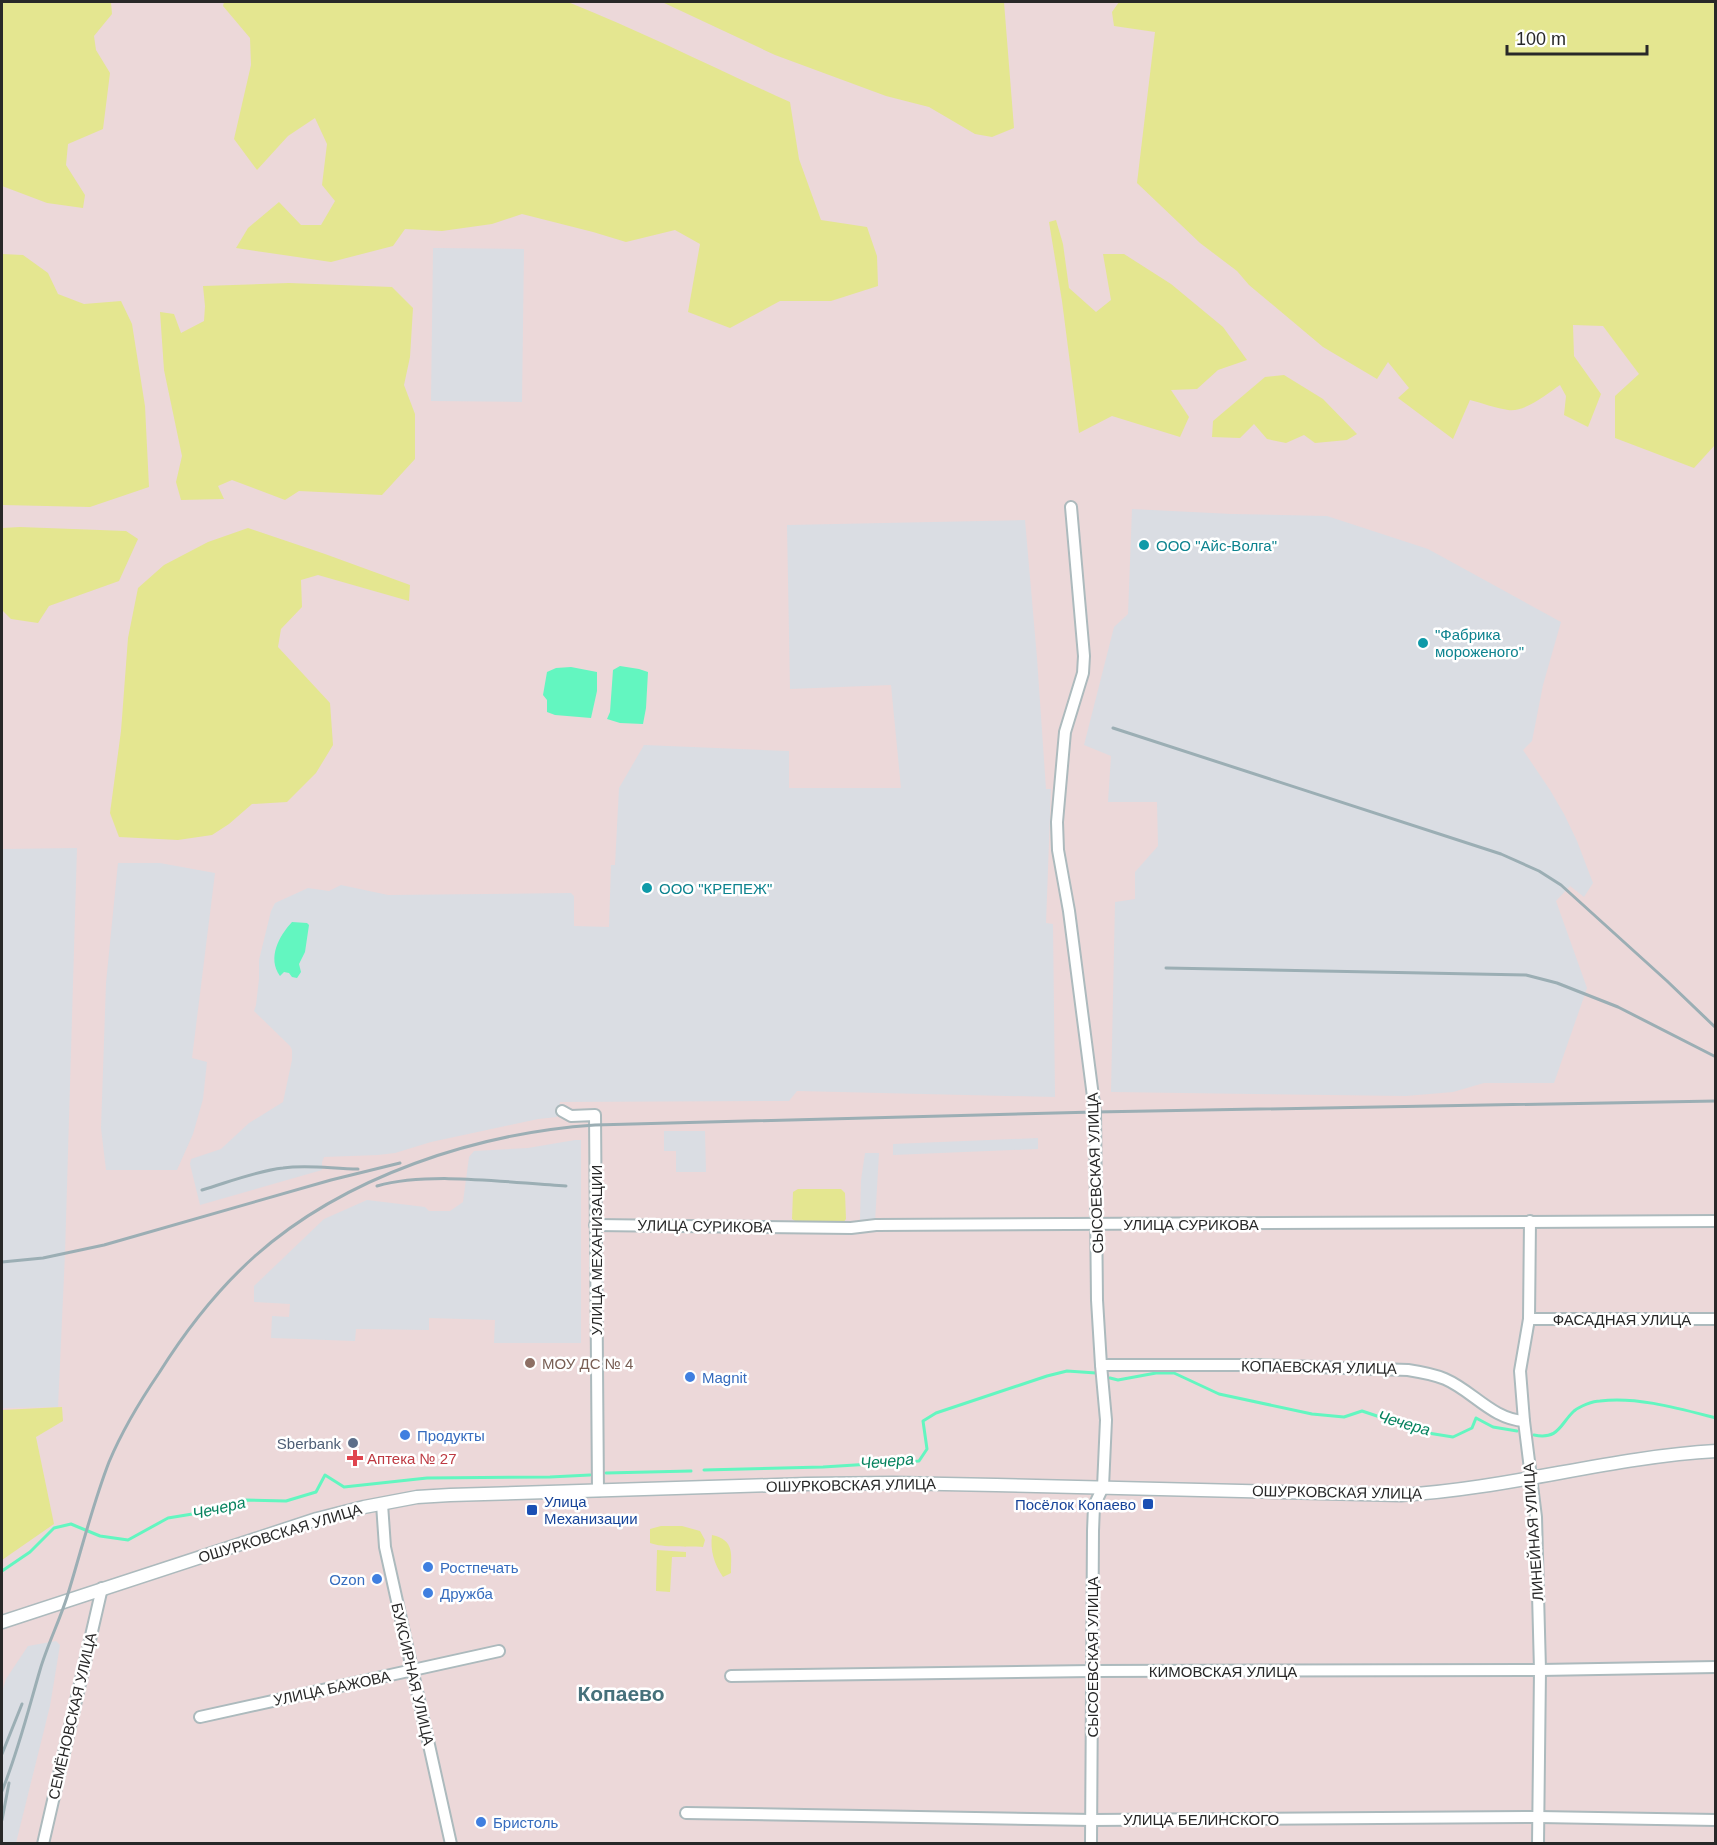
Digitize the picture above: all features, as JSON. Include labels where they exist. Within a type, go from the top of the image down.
[{"type":"street","name":"СЫСОЕВСКАЯ УЛИЦА","points":[[1071,507],[1084,656],[1083,673],[1065,732],[1057,822],[1058,850],[1069,911],[1095,1112],[1097,1300],[1106,1420],[1103,1487],[1094,1506],[1093,1531],[1091,1844]]},
{"type":"street","name":"УЛИЦА МЕХАНИЗАЦИИ","points":[[562,1111],[571,1116],[595,1115],[598,1491]]},
{"type":"street","name":"ЛИНЕЙНАЯ УЛИЦА","points":[[1530,1221],[1529,1319],[1520,1371],[1536,1517],[1540,1670],[1539,1844]]},
{"type":"street","name":"УЛИЦА СУРИКОВА","points":[[595,1225],[851,1228],[876,1225],[1716,1221]]},
{"type":"street","name":"ФАСАДНАЯ УЛИЦА","points":[[1529,1319],[1716,1319]]},
{"type":"street","name":"КОПАЕВСКАЯ УЛИЦА","points":[[1101,1365],[1256,1365],[1408,1370],[1447,1379],[1507,1419],[1524,1421]]},
{"type":"street","name":"ОШУРКОВСКАЯ УЛИЦА","points":[[2,1622],[317,1519],[417,1497],[893,1483],[1401,1495],[1455,1490],[1659,1456],[1716,1451]]},
{"type":"street","name":"БУКСИРНАЯ УЛИЦА","points":[[382,1504],[384,1547],[452,1844]]},
{"type":"street","name":"СЕМЁНОВСКАЯ УЛИЦА","points":[[43,1844],[102,1588]]},
{"type":"street","name":"УЛИЦА БАЖОВА","points":[[200,1716],[499,1651]]},
{"type":"street","name":"КИМОВСКАЯ УЛИЦА","points":[[731,1676],[1716,1667]]},
{"type":"street","name":"УЛИЦА БЕЛИНСКОГО","points":[[686,1813],[1092,1820],[1539,1817],[1716,1820]]},
{"type":"shaded area","points":[[2,2],[111,2],[112,14],[94,36],[96,50],[110,73],[103,129],[68,144],[66,165],[85,195],[83,208],[47,203],[2,186]]},
{"type":"shaded area","points":[[224,2],[568,2],[624,26],[790,102],[799,159],[821,220],[867,227],[877,256],[878,286],[831,301],[780,301],[730,328],[688,312],[700,244],[675,230],[626,242],[522,214],[492,224],[442,231],[405,229],[393,246],[331,262],[236,248],[248,228],[279,202],[301,225],[321,225],[335,201],[322,185],[327,144],[315,118],[288,136],[257,170],[234,139],[251,65],[250,38],[223,6]]},
{"type":"shaded area","points":[[662,2],[1004,2],[1014,128],[992,137],[975,134],[929,107],[886,96],[775,55]]},
{"type":"shaded area","points":[[1119,2],[1715,2],[1715,445],[1694,468],[1615,438],[1615,396],[1639,374],[1603,326],[1573,325],[1574,356],[1601,394],[1588,427],[1564,415],[1566,396],[1560,385],[1521,409],[1508,410],[1470,400],[1453,439],[1398,398],[1409,388],[1388,362],[1377,379],[1323,347],[1249,285],[1237,271],[1200,243],[1137,183],[1155,32],[1114,26],[1112,12]]},
{"type":"shaded area","points":[[1056,220],[1063,244],[1069,288],[1096,312],[1111,300],[1103,254],[1124,254],[1171,284],[1223,327],[1247,360],[1218,370],[1197,389],[1171,390],[1189,417],[1180,437],[1112,416],[1079,433],[1049,222]]},
{"type":"shaded area","points":[[433,248],[524,249],[522,402],[431,401]]},
{"type":"shaded area","points":[[2,254],[23,255],[48,273],[58,294],[84,304],[121,301],[132,324],[145,406],[149,487],[90,507],[2,505]]},
{"type":"shaded area","points":[[289,283],[392,287],[413,308],[410,357],[404,385],[415,414],[415,459],[382,495],[299,491],[285,500],[232,480],[218,486],[224,499],[181,500],[176,482],[182,456],[164,370],[160,312],[174,314],[181,333],[204,321],[203,286]]},
{"type":"shaded area","points":[[1284,375],[1323,399],[1357,434],[1347,440],[1315,443],[1304,435],[1286,443],[1267,439],[1254,424],[1240,438],[1212,437],[1213,421],[1265,377]]},
{"type":"shaded area","points":[[1132,509],[1327,516],[1428,549],[1561,622],[1543,685],[1532,741],[1523,750],[1564,814],[1593,883],[1584,897],[1570,886],[1556,901],[1587,988],[1554,1083],[1484,1083],[1453,1092],[1406,1096],[1111,1092],[1115,902],[1135,899],[1135,872],[1158,846],[1157,802],[1108,802],[1111,756],[1084,745],[1114,627],[1128,614]]},
{"type":"shaded area","points":[[1025,520],[1046,789],[1051,789],[1046,923],[1053,924],[1055,1097],[797,1091],[789,1101],[560,1102],[557,1117],[431,1142],[395,1153],[324,1157],[322,1170],[200,1205],[190,1164],[191,1159],[221,1149],[249,1123],[283,1102],[292,1050],[254,1011],[259,979],[259,960],[275,903],[308,888],[329,891],[341,885],[388,895],[571,893],[574,896],[574,926],[609,927],[611,865],[615,865],[619,788],[644,745],[789,751],[789,788],[901,788],[891,685],[790,689],[787,525]]},
{"type":"shaded area","points":[[2,528],[126,531],[138,539],[119,581],[49,606],[38,623],[11,619],[2,610]]},
{"type":"shaded area","points":[[248,528],[410,585],[409,601],[318,575],[301,580],[302,607],[281,629],[278,647],[330,703],[333,745],[316,773],[287,802],[252,804],[212,835],[178,840],[119,837],[110,813],[121,731],[128,638],[138,588],[164,565],[208,542]]},
{"type":"shaded area","points":[[620,666],[648,672],[643,724],[620,723],[607,719],[610,712],[613,670]]},
{"type":"shaded area","points":[[571,667],[597,672],[597,691],[591,718],[555,715],[547,712],[547,700],[543,695],[547,672],[556,668]]},
{"type":"shaded area","points":[[77,848],[58,1407],[2,1408],[2,849]]},
{"type":"shaded area","points":[[118,863],[160,863],[215,873],[192,1058],[207,1062],[203,1099],[193,1134],[177,1170],[106,1170],[101,1128],[106,983]]},
{"type":"shaded area","points":[[292,922],[309,925],[305,952],[299,964],[301,972],[297,978],[284,972],[280,976],[275,962],[279,940]]},
{"type":"shaded area","points":[[664,1131],[705,1131],[706,1172],[676,1172],[676,1151],[664,1151]]},
{"type":"shaded area","points":[[1038,1138],[1038,1149],[893,1155],[893,1144]]},
{"type":"shaded area","points":[[581,1140],[581,1343],[494,1343],[495,1320],[429,1318],[429,1330],[356,1329],[355,1341],[271,1338],[272,1316],[289,1317],[290,1304],[254,1302],[254,1286],[324,1219],[367,1200],[425,1207],[429,1211],[450,1211],[463,1202],[469,1157],[474,1151],[528,1148]]},
{"type":"shaded area","points":[[865,1153],[879,1153],[875,1222],[860,1221],[861,1180]]},
{"type":"shaded area","points":[[798,1189],[841,1189],[845,1193],[846,1219],[843,1223],[798,1223],[792,1219],[793,1192]]},
{"type":"shaded area","points":[[62,1407],[63,1421],[36,1437],[54,1524],[2,1560],[2,1410]]},
{"type":"shaded area","points":[[661,1526],[682,1526],[700,1531],[705,1540],[703,1547],[650,1543],[650,1529]]},
{"type":"shaded area","points":[[712,1535],[725,1540],[730,1549],[731,1573],[723,1577],[713,1557]]},
{"type":"shaded area","points":[[657,1550],[686,1552],[686,1557],[672,1557],[670,1592],[656,1591]]},
{"type":"shaded area","points":[[56,1641],[60,1645],[50,1706],[16,1843],[2,1843],[2,1692],[6,1679],[28,1646]]},
{"type":"waterway","name":"Чечера","points":[[704,1470],[823,1467],[919,1461],[927,1449],[923,1421],[936,1413],[1047,1376],[1067,1371],[1096,1373]]},
{"type":"waterway","name":"Чечера","points":[[1110,1378],[1118,1380],[1156,1373],[1174,1373],[1219,1394],[1312,1414],[1344,1417],[1362,1411],[1428,1433],[1453,1437],[1472,1428],[1476,1418],[1493,1427],[1517,1431]]},
{"type":"waterway","name":"Чечера","points":[[1534,1435],[1554,1433],[1574,1411],[1597,1401],[1643,1402],[1716,1418]]},
{"type":"waterway","name":"Чечера","points":[[606,1473],[691,1471]]},
{"type":"waterway","name":"Чечера","points":[[2,1571],[30,1552],[54,1528],[71,1524],[100,1536],[128,1540],[168,1518],[223,1509],[245,1500],[286,1501],[316,1492],[325,1475],[344,1487],[427,1478],[590,1475]]},
{"type":"railway","points":[[1113,728],[1501,854],[1539,871],[1561,885],[1716,1028]]},
{"type":"railway","points":[[1166,968],[1526,975],[1557,983],[1618,1007],[1716,1057]]},
{"type":"railway","points":[[2,1791],[43,1661],[67,1597],[109,1462],[132,1416],[169,1357],[203,1311],[255,1256],[291,1228],[330,1203],[414,1164],[459,1149],[505,1138],[595,1125],[1095,1112],[1716,1101]]},
{"type":"railway","points":[[2,1262],[43,1258],[104,1245],[331,1180],[400,1163]]},
{"type":"railway","points":[[202,1190],[273,1169],[292,1167],[358,1169]]},
{"type":"railway","points":[[377,1186],[421,1179],[566,1186]]},
{"type":"railway","points":[[2,1754],[22,1704]]},
{"type":"railway","points":[[2,1820],[9,1783]]},
{"type":"place","name":"ООО \"Айс-Волга\"","points":[[1144,545]]},
{"type":"place","name":"\"Фабрика мороженого\"","points":[[1423,643]]},
{"type":"place","name":"ООО \"КРЕПЕЖ\"","points":[[647,888]]},
{"type":"place","name":"МОУ ДС № 4","points":[[530,1363]]},
{"type":"place","name":"Magnit","points":[[690,1377]]},
{"type":"place","name":"Продукты","points":[[405,1435]]},
{"type":"place","name":"Sberbank","points":[[353,1443]]},
{"type":"place","name":"Аптека № 27","points":[[355,1458]]},
{"type":"place","name":"Посёлок Копаево","points":[[1148,1504]]},
{"type":"place","name":"Улица Механизации","points":[[532,1510]]},
{"type":"place","name":"Ростпечать","points":[[428,1567]]},
{"type":"place","name":"Ozon","points":[[377,1579]]},
{"type":"place","name":"Дружба","points":[[428,1593]]},
{"type":"place","name":"Бристоль","points":[[481,1822]]},
{"type":"district","name":"Копаево","points":[[621,1693]]}]
